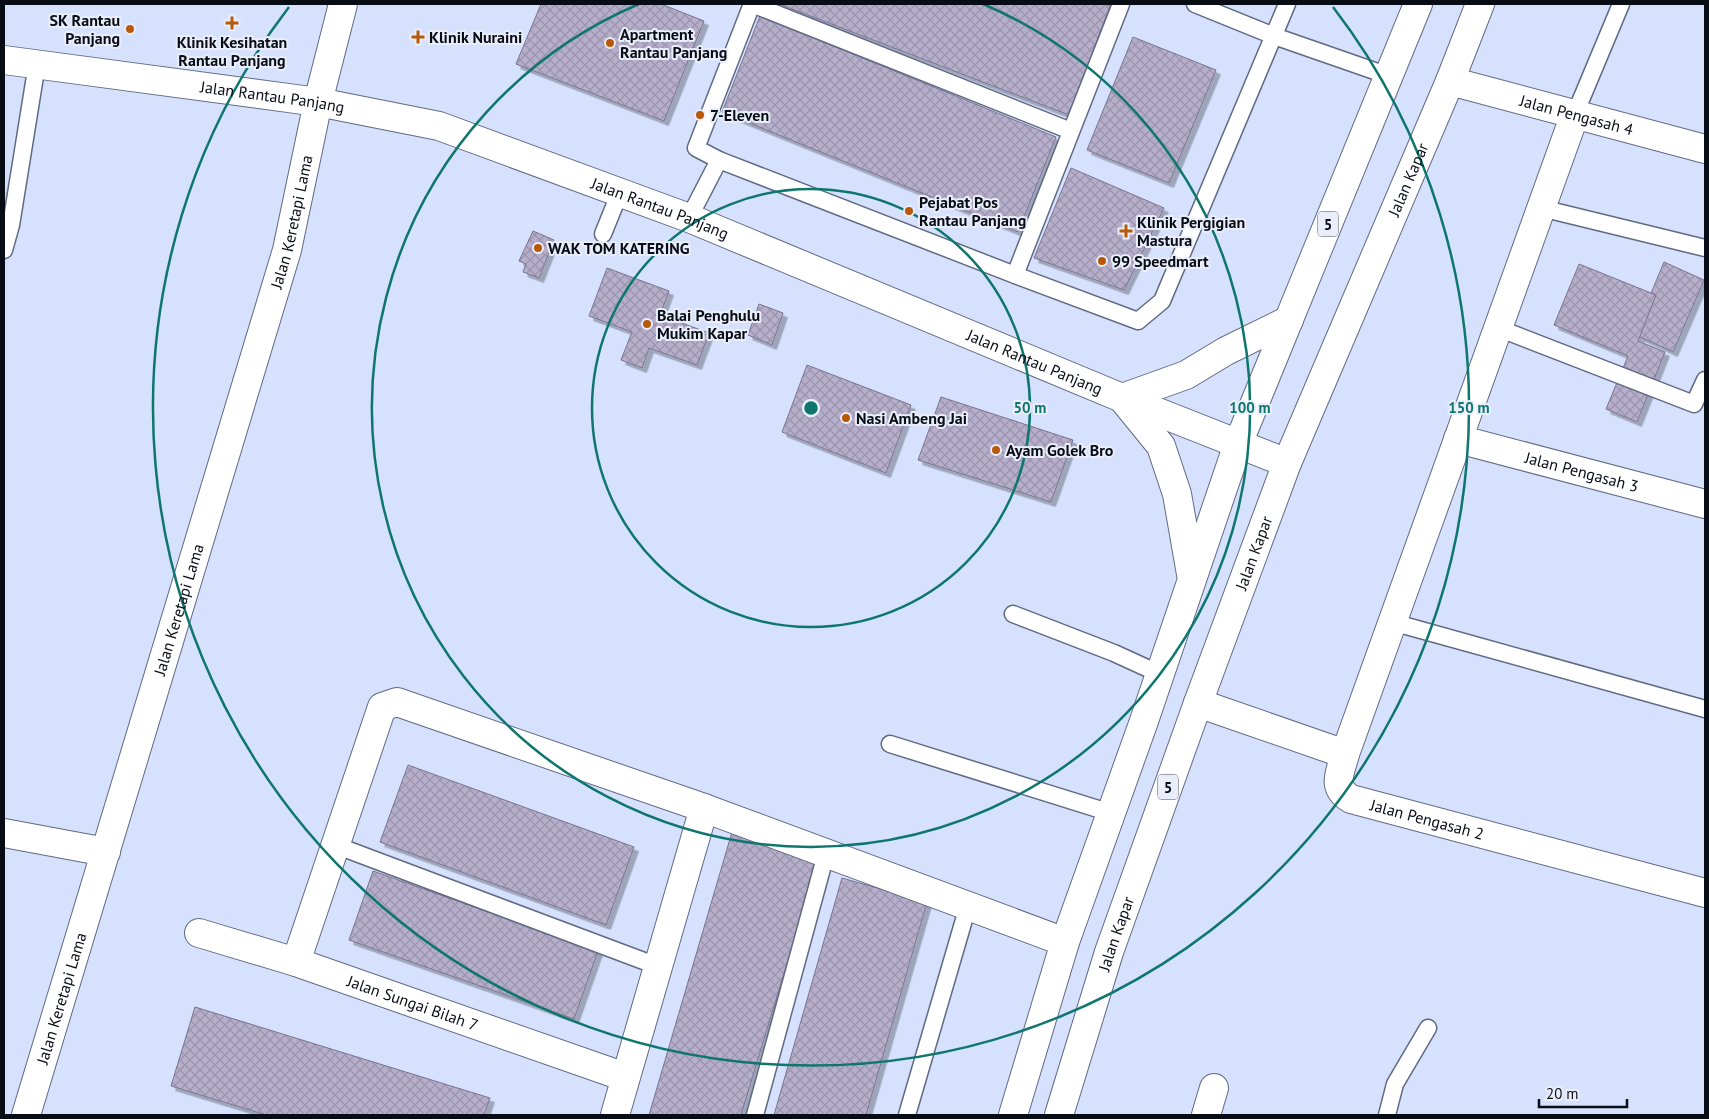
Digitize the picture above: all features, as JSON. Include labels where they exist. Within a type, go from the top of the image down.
[{"type":"main road","name":"Jalan Keretapi Lama","points":[[26,1115],[287,250],[318,102],[343,4]]},
{"type":"main road","name":"5","points":[[1013,1115],[1064,942],[1160,674],[1238,444],[1418,4]]},
{"type":"main road","name":"Jalan Kapar","points":[[1059,1115],[1110,952],[1198,702],[1287,463],[1450,81],[1480,4]]},
{"type":"main road","name":"Jalan Rantau Panjang","points":[[4,60],[318,102],[439,126],[689,218],[1122,398],[1287,463]]},
{"type":"main road","name":"Jalan Pengasah 4","points":[[1450,81],[1705,149]]},
{"type":"main road","points":[[1198,702],[1345,754],[1575,114]]},
{"type":"main road","points":[[1192,578],[1177,494],[1161,446],[1122,398],[1186,375],[1226,351],[1289,320]]},
{"type":"main road","name":"Jalan Pengasah 3","points":[[1458,439],[1705,504]]},
{"type":"main road","points":[[296,962],[382,707],[397,702],[704,808],[1064,942]]},
{"type":"main road","name":"Jalan Pengasah 2","points":[[1345,754],[1338,785],[1342,793],[1351,799],[1705,893]]},
{"type":"main road","points":[[615,1115],[704,808]]},
{"type":"main road","points":[[4,833],[106,852]]},
{"type":"main road","name":"Jalan Sungai Bilah 7","points":[[199,933],[296,962],[625,1077]]},
{"type":"main road","points":[[1206,1115],[1214,1088]]},
{"type":"lane","points":[[1071,131],[752,4],[696,148],[719,160],[1138,321],[1162,301],[1287,4]]},
{"type":"lane","points":[[1015,275],[1121,4]]},
{"type":"lane","points":[[1195,4],[1274,36],[1389,76]]},
{"type":"lane","points":[[1575,114],[1621,4]]},
{"type":"lane","points":[[4,250],[11,225],[37,64]]},
{"type":"lane","points":[[689,218],[719,160]]},
{"type":"lane","points":[[603,234],[620,192]]},
{"type":"lane","points":[[1541,208],[1705,248]]},
{"type":"lane","points":[[1498,328],[1694,404],[1705,380]]},
{"type":"lane","points":[[1013,614],[1114,653],[1160,674]]},
{"type":"lane","points":[[1392,622],[1705,709]]},
{"type":"lane","points":[[890,744],[1111,813]]},
{"type":"lane","points":[[335,845],[657,966]]},
{"type":"lane","points":[[755,1115],[826,854]]},
{"type":"lane","points":[[907,1115],[968,906]]},
{"type":"lane","points":[[1387,1115],[1396,1084],[1428,1028]]},
{"type":"building","name":"Apartment Rantau Panjang","points":[[541,4],[661,4],[704,21],[664,121],[516,64]]},
{"type":"building","points":[[779,4],[1105,4],[1110,6],[1069,115]]},
{"type":"building","points":[[760,16],[1056,137],[1018,232],[722,112]]},
{"type":"building","points":[[1133,37],[1216,70],[1169,183],[1087,150]]},
{"type":"building","points":[[1071,168],[1164,208],[1124,290],[1034,258]]},
{"type":"building","name":"WAK TOM KATERING","points":[[533,231],[554,240],[539,278],[523,272],[526,264],[519,261]]},
{"type":"building","points":[[1664,262],[1704,280],[1673,352],[1634,334]]},
{"type":"building","points":[[1579,264],[1656,295],[1638,341],[1665,352],[1637,422],[1606,409],[1628,356],[1554,325]]},
{"type":"building","name":"Balai Penghulu Mukim Kapar","points":[[607,268],[669,291],[660,315],[709,333],[697,365],[649,348],[642,368],[621,360],[632,332],[589,316]]},
{"type":"building","points":[[759,304],[783,313],[772,345],[748,335]]},
{"type":"building","name":"Nasi Ambeng Jai","points":[[807,365],[911,405],[886,473],[782,432]]},
{"type":"building","name":"Ayam Golek Bro","points":[[941,397],[1073,440],[1051,502],[918,460]]},
{"type":"building","points":[[408,765],[634,847],[606,925],[380,842]]},
{"type":"building","points":[[732,832],[819,858],[741,1115],[649,1115]]},
{"type":"building","points":[[373,871],[598,951],[574,1019],[349,940]]},
{"type":"building","points":[[842,878],[927,902],[866,1115],[774,1115]]},
{"type":"building","points":[[195,1007],[490,1098],[484,1115],[266,1115],[171,1086]]},
{"type":"place","name":"Klinik Kesihatan Rantau Panjang","points":[[232,23]]},
{"type":"place","name":"SK Rantau Panjang","points":[[130,29]]},
{"type":"place","name":"Klinik Nuraini","points":[[418,37]]},
{"type":"place","name":"Apartment Rantau Panjang","points":[[610,43]]},
{"type":"place","name":"7-Eleven","points":[[700,115]]},
{"type":"place","name":"Pejabat Pos Rantau Panjang","points":[[909,211]]},
{"type":"place","name":"Klinik Pergigian Mastura","points":[[1126,231]]},
{"type":"place","name":"WAK TOM KATERING","points":[[538,248]]},
{"type":"place","name":"99 Speedmart","points":[[1102,261]]},
{"type":"place","name":"Balai Penghulu Mukim Kapar","points":[[647,324]]},
{"type":"place","name":"Nasi Ambeng Jai","points":[[846,418]]},
{"type":"place","name":"Ayam Golek Bro","points":[[996,450]]}]
